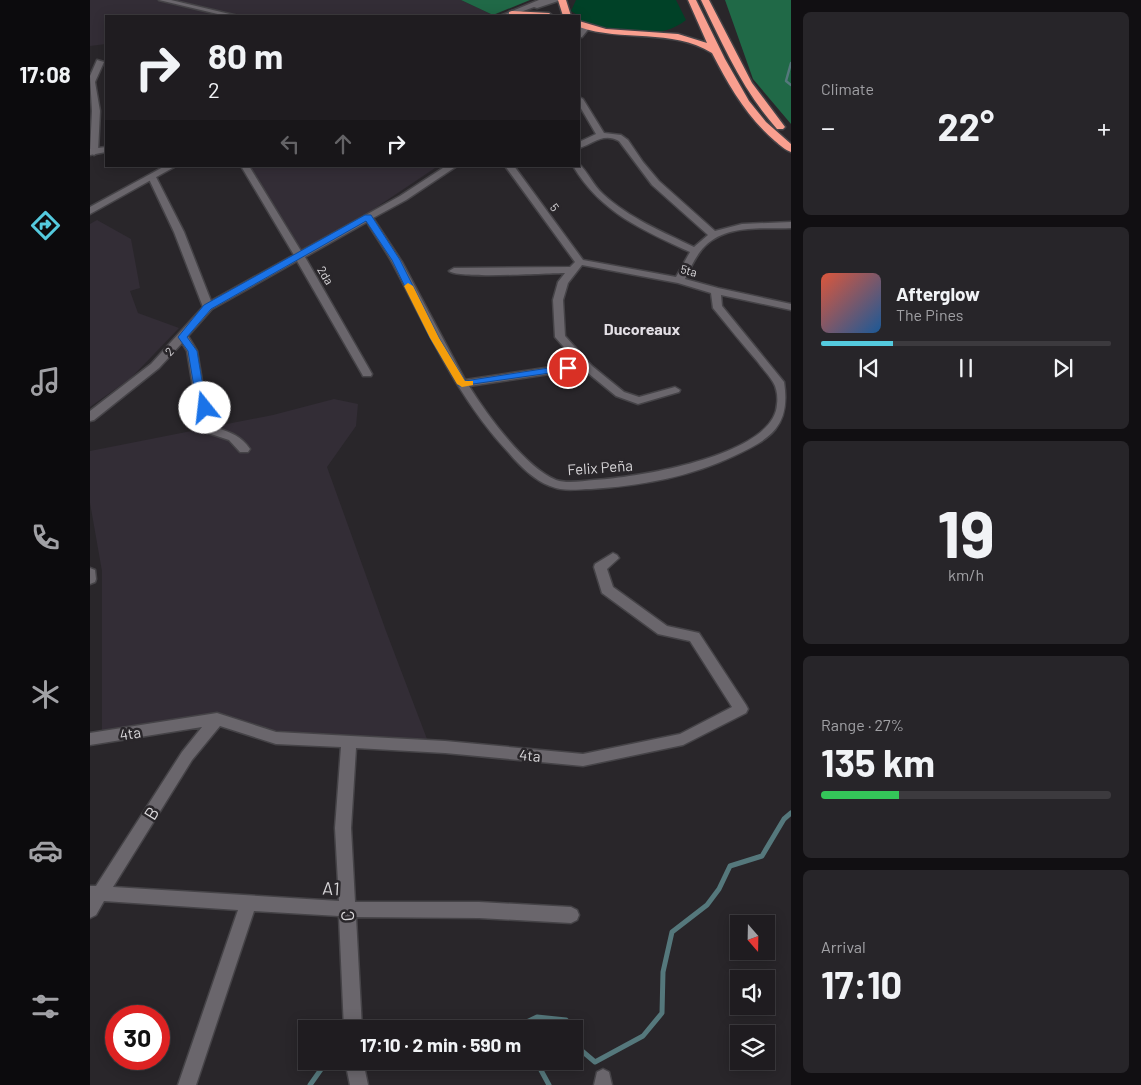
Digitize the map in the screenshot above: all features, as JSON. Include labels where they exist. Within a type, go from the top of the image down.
[{"type":"highway","points":[[692,0],[717,52],[755,116],[791,149]]},
{"type":"highway","points":[[562,1],[567,15]]},
{"type":"highway","points":[[700,18],[707,4]]},
{"type":"highway","points":[[707,4],[740,71],[758,100],[768,114],[791,137]]},
{"type":"highway","points":[[718,6],[723,19],[722,34]]},
{"type":"highway","points":[[583,25],[616,32],[693,40],[717,52]]},
{"type":"highway","points":[[654,35],[684,30]]},
{"type":"street","points":[[162,0],[230,15]]},
{"type":"street","points":[[508,15],[545,0]]},
{"type":"street","points":[[522,10],[562,1]]},
{"type":"street","points":[[100,62],[91,82],[96,111],[92,152],[105,150]]},
{"type":"street","points":[[580,101],[601,135]]},
{"type":"street","points":[[580,146],[601,135],[618,137],[630,146],[646,173],[685,211],[714,235]]},
{"type":"street","points":[[90,211],[170,167]]},
{"type":"street","name":"2da","points":[[246,167],[300,256],[367,374]]},
{"type":"street","name":"2","points":[[90,417],[155,366],[208,307],[403,198],[452,167]]},
{"type":"street","name":"5","points":[[510,167],[576,266]]},
{"type":"street","points":[[578,167],[591,188],[614,209],[696,251]]},
{"type":"street","points":[[152,177],[179,232],[208,307]]},
{"type":"street","name":"Felix Peña","points":[[368,217],[396,260],[434,338],[479,411],[508,446],[538,474],[556,484],[604,484],[664,475],[722,458],[758,440],[781,421],[784,410],[782,390],[779,382],[717,306],[716,291]]},
{"type":"street","points":[[679,280],[696,251],[714,235],[745,227],[791,225]]},
{"type":"street","points":[[576,266],[564,282],[558,300],[560,337],[585,365],[614,390],[638,400],[675,390]]},
{"type":"street","name":"5ta","points":[[454,271],[485,272],[576,266],[679,280],[716,291],[791,307]]},
{"type":"street","points":[[182,337],[192,351],[198,387],[212,430],[233,436],[244,449]]},
{"type":"street","points":[[462,384],[585,365]]},
{"type":"street","name":"4ta","points":[[90,740],[217,719],[276,738],[445,747],[582,760],[683,739],[741,709],[694,637],[664,630],[608,590],[600,568],[613,558]]},
{"type":"street","points":[[90,573],[90,579]]},
{"type":"street","name":"B","points":[[90,910],[95,894],[187,756],[217,719]]},
{"type":"street","name":"C","points":[[349,743],[344,828],[346,909],[352,1020]]},
{"type":"street","name":"A1","points":[[95,894],[346,909],[479,910],[571,915]]},
{"type":"street","points":[[188,1085],[195,1058],[248,904]]},
{"type":"street","points":[[356,1070],[360,1085]]},
{"type":"shaded area","points":[[90,0],[461,0],[493,15],[105,15],[105,44],[90,46]]},
{"type":"shaded area","points":[[251,167],[437,167],[365,215],[302,251]]},
{"type":"shaded area","points":[[97,220],[131,239],[140,288],[130,291],[138,313],[179,328],[131,378],[90,407],[90,224]]},
{"type":"shaded area","points":[[334,399],[358,404],[356,426],[327,467],[427,739],[286,734],[220,713],[102,733],[102,571],[90,503],[90,451],[273,415]]},
{"type":"green space","points":[[461,0],[530,0],[493,15]]},
{"type":"green space","points":[[576,0],[676,0],[686,20],[662,31],[648,33],[621,32],[581,21],[580,15],[571,11]]},
{"type":"green space","points":[[725,0],[791,0],[791,124],[753,79]]},
{"type":"waterway","points":[[791,63],[786,81],[791,85]]},
{"type":"waterway","points":[[583,1052],[595,1062],[643,1036],[662,1013],[663,972],[672,932],[707,905],[719,889],[730,866],[762,856],[784,819],[791,813]]},
{"type":"waterway","points":[[531,1020],[537,1017],[566,1020]]},
{"type":"waterway","points":[[310,1085],[321,1070]]},
{"type":"waterway","points":[[541,1070],[549,1085]]},
{"type":"slow traffic","points":[[408,286],[434,338],[462,384],[469,383]]},
{"type":"district","name":"Ducoreaux","points":[[642,328]]},
{"type":"route","points":[[205,408],[198,387],[192,351],[182,337],[208,307],[368,217],[396,260],[434,338],[462,384],[568,368]]}]
